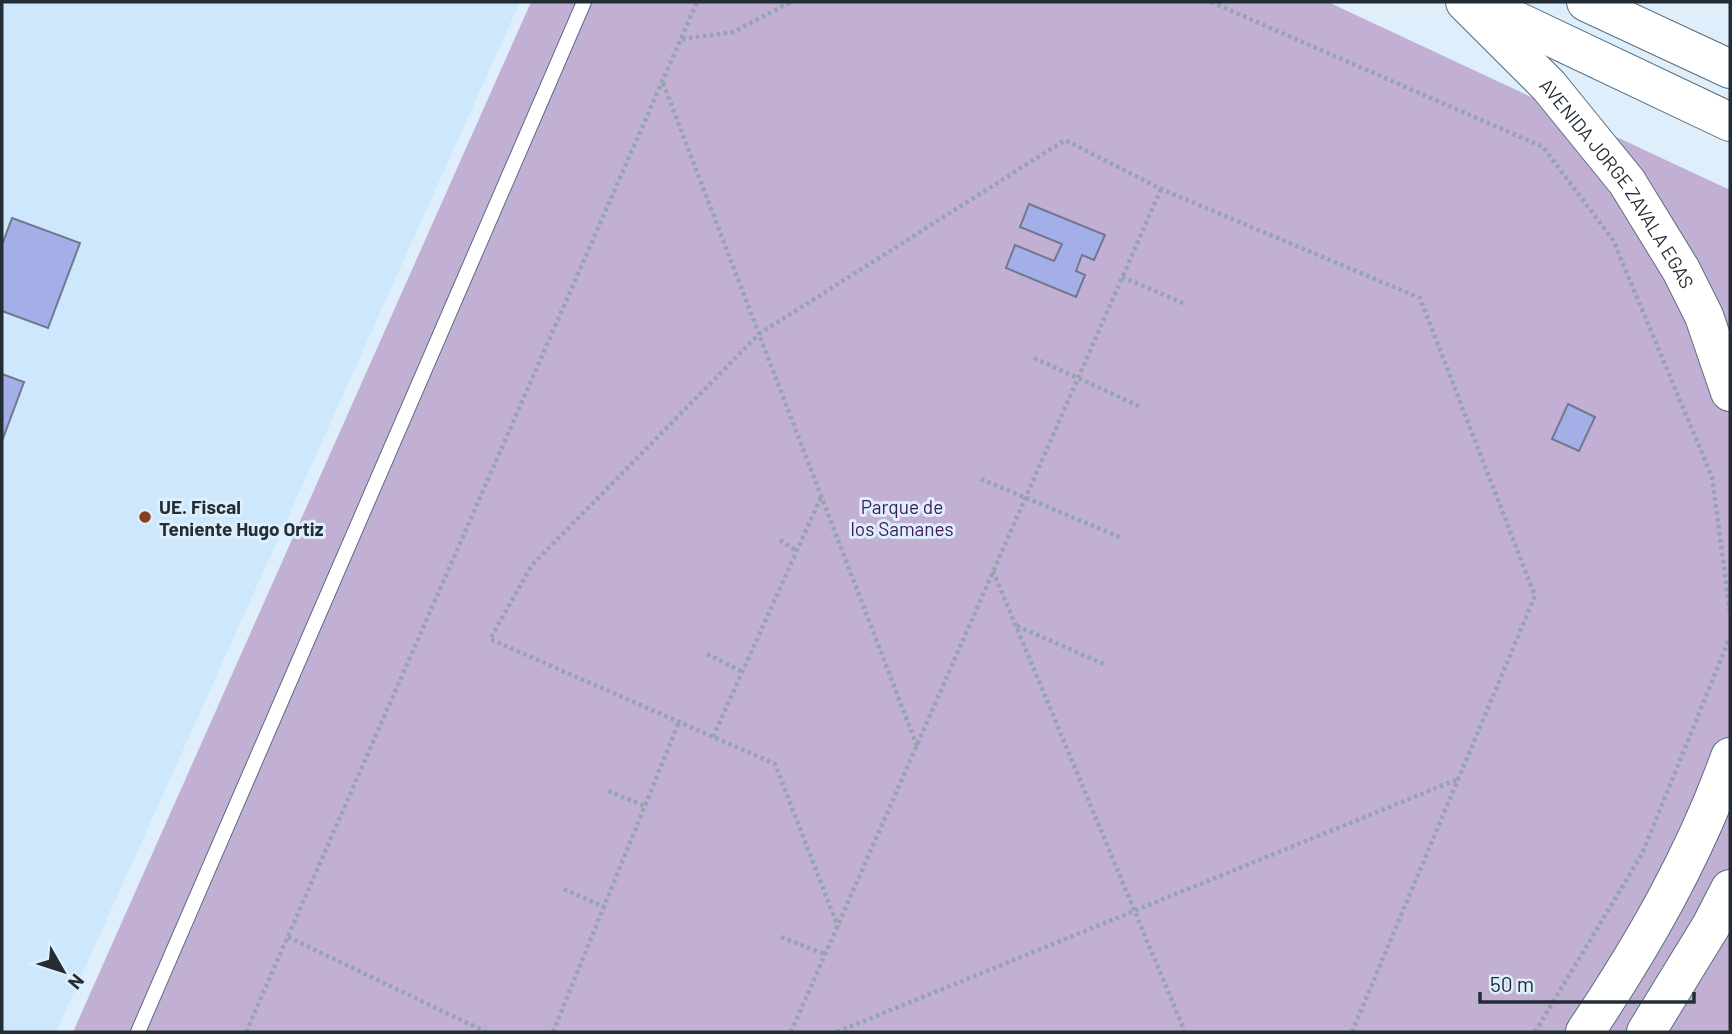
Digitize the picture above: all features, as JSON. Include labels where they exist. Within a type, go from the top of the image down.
[{"type":"main road","name":"AVENIDA JORGE ZAVALA EGAS","points":[[1465,2],[1549,86],[1627,183],[1681,270],[1704,316],[1730,392]]},
{"type":"main road","points":[[1477,2],[1730,122]]},
{"type":"main road","points":[[1586,2],[1730,69]]},
{"type":"main road","points":[[1585,1032],[1668,900],[1705,825],[1730,757]]},
{"type":"main road","points":[[1646,1032],[1711,926],[1730,888]]},
{"type":"lane","points":[[138,1032],[584,2]]},
{"type":"path","points":[[246,1032],[697,2]]},
{"type":"path","points":[[682,39],[733,32],[791,2]]},
{"type":"path","points":[[1212,2],[1543,147],[1613,240],[1712,477],[1730,612]]},
{"type":"path","points":[[663,83],[917,746]]},
{"type":"path","points":[[838,927],[775,764],[489,639],[532,565],[759,334],[1065,140],[1161,189],[1420,298],[1535,596],[1352,1032]]},
{"type":"path","points":[[791,1032],[1161,189]]},
{"type":"path","points":[[1122,277],[1185,304]]},
{"type":"path","points":[[1034,359],[1139,406]]},
{"type":"path","points":[[981,479],[1122,538]]},
{"type":"path","points":[[713,737],[821,496]]},
{"type":"path","points":[[780,540],[797,551]]},
{"type":"path","points":[[993,571],[1185,1032]]},
{"type":"path","points":[[1016,626],[1106,665]]},
{"type":"path","points":[[1535,1032],[1642,853],[1730,637]]},
{"type":"path","points":[[707,654],[743,672]]},
{"type":"path","points":[[552,1032],[679,722]]},
{"type":"path","points":[[837,1032],[1459,778]]},
{"type":"path","points":[[608,790],[645,806]]},
{"type":"path","points":[[564,890],[604,907]]},
{"type":"path","points":[[288,937],[485,1032]]},
{"type":"path","points":[[781,937],[824,954]]},
{"type":"shaded area","name":"UE. Fiscal Teniente Hugo Ortiz","points":[[2,2],[520,2],[56,1032],[2,1032]]},
{"type":"green space","name":"Parque de los Samanes","points":[[531,2],[1328,2],[1730,190],[1730,1032],[73,1032]]},
{"type":"building","points":[[1029,204],[1105,235],[1094,260],[1082,255],[1076,271],[1085,275],[1076,297],[1006,268],[1015,245],[1054,261],[1062,244],[1020,227]]},
{"type":"building","points":[[12,218],[80,243],[48,328],[2,311],[2,245]]},
{"type":"building","points":[[2,374],[24,382],[2,441]]},
{"type":"building","points":[[1568,404],[1595,417],[1579,451],[1552,439]]},
{"type":"place","name":"UE. Fiscal Teniente Hugo Ortiz","points":[[145,517]]}]
